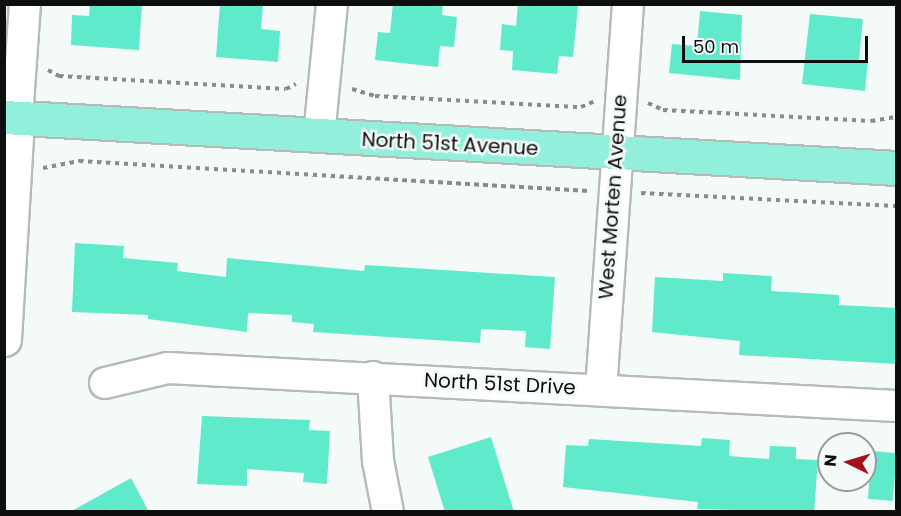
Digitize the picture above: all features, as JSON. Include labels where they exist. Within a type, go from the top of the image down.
[{"type":"main road","name":"North 51st Avenue","points":[[11,118],[897,168]]},
{"type":"street","points":[[4,339],[11,118],[25,4]]},
{"type":"street","points":[[319,136],[332,4]]},
{"type":"street","name":"West Morten Avenue","points":[[601,390],[612,193],[628,4]]},
{"type":"street","name":"North 51st Drive","points":[[105,383],[168,368],[897,406]]},
{"type":"street","points":[[373,377],[378,460],[388,512]]},
{"type":"path","points":[[47,70],[59,76],[286,90],[295,83]]},
{"type":"path","points":[[43,168],[79,161],[612,193],[897,206]]},
{"type":"building","points":[[90,4],[142,4],[139,50],[71,45],[72,15],[89,16]]},
{"type":"building","points":[[220,4],[263,4],[261,29],[280,31],[278,62],[216,57]]},
{"type":"building","points":[[393,4],[443,4],[442,15],[457,17],[454,47],[440,46],[438,67],[375,60],[378,32],[390,33]]},
{"type":"building","points":[[518,4],[578,6],[573,57],[559,56],[557,74],[512,70],[513,51],[500,50],[502,24],[516,26]]},
{"type":"building","points":[[700,11],[742,15],[740,80],[669,73],[672,44],[697,46]]},
{"type":"building","points":[[810,14],[863,19],[859,60],[868,60],[865,91],[802,84]]},
{"type":"building","points":[[75,243],[124,246],[123,258],[178,263],[177,271],[226,277],[227,258],[364,271],[365,265],[555,277],[550,349],[525,347],[526,331],[481,329],[480,343],[313,332],[314,324],[292,322],[292,315],[248,313],[247,332],[148,319],[148,315],[72,312]]},
{"type":"building","points":[[723,273],[772,276],[771,291],[839,295],[839,305],[897,308],[897,364],[739,355],[740,341],[652,332],[655,277],[723,281]]},
{"type":"building","points":[[202,416],[310,420],[309,430],[330,431],[327,484],[303,482],[304,473],[247,469],[247,486],[197,484]]},
{"type":"building","points":[[491,437],[514,512],[445,512],[428,457]]},
{"type":"building","points":[[702,438],[730,440],[729,456],[769,459],[770,446],[796,447],[796,459],[817,460],[814,512],[697,509],[698,502],[563,487],[566,445],[588,446],[589,439],[701,446]]},
{"type":"building","points":[[877,451],[896,453],[893,501],[868,499],[868,492],[877,492]]},
{"type":"building","points":[[131,478],[149,512],[70,512]]}]
